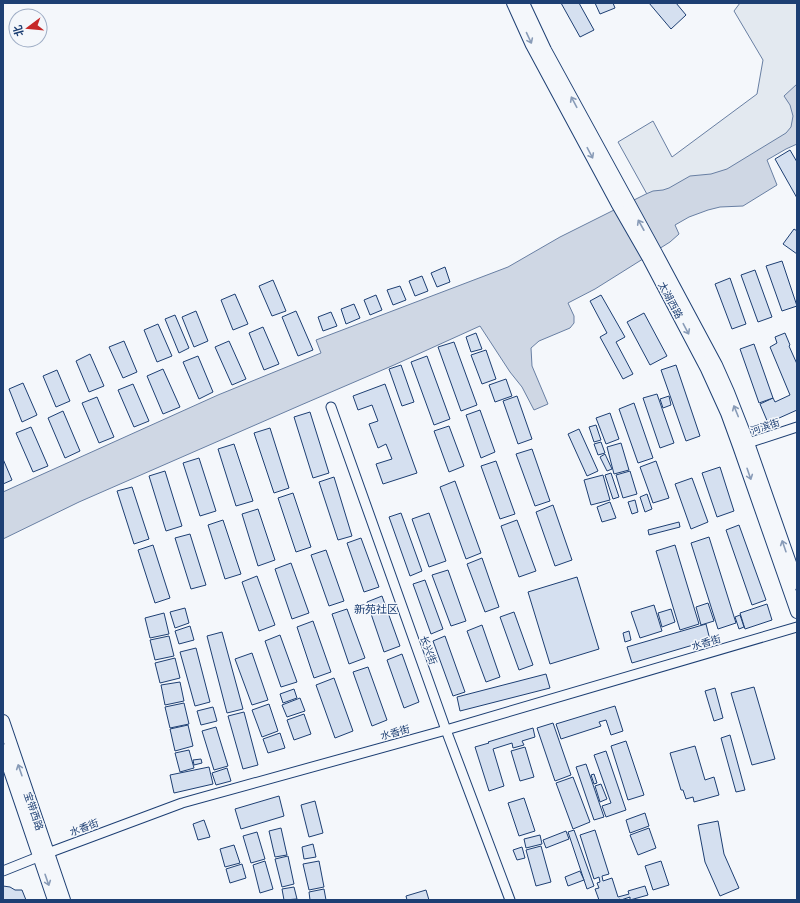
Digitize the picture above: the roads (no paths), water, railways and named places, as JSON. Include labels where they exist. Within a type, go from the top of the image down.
[{"type":"main road","name":"太湖西路","points":[[513,3],[532,45],[652,255],[744,444],[797,583]]},
{"type":"main road","name":"太湖西路","points":[[523,3],[545,50],[621,200]]},
{"type":"main road","name":"太湖西路","points":[[744,444],[797,612]]},
{"type":"main road","name":"宝带西路","points":[[3,721],[44,854],[54,900]]},
{"type":"main road","name":"宝带西路","points":[[3,750],[64,900]]},
{"type":"street","name":"长兴街","points":[[331,407],[446,730],[510,900]]},
{"type":"street","name":"河滨街","points":[[744,444],[797,427]]},
{"type":"street","name":"水香街","points":[[3,870],[182,803],[446,730],[797,627]]},
{"type":"district","name":"新苑社区","points":[[376,609]]}]
